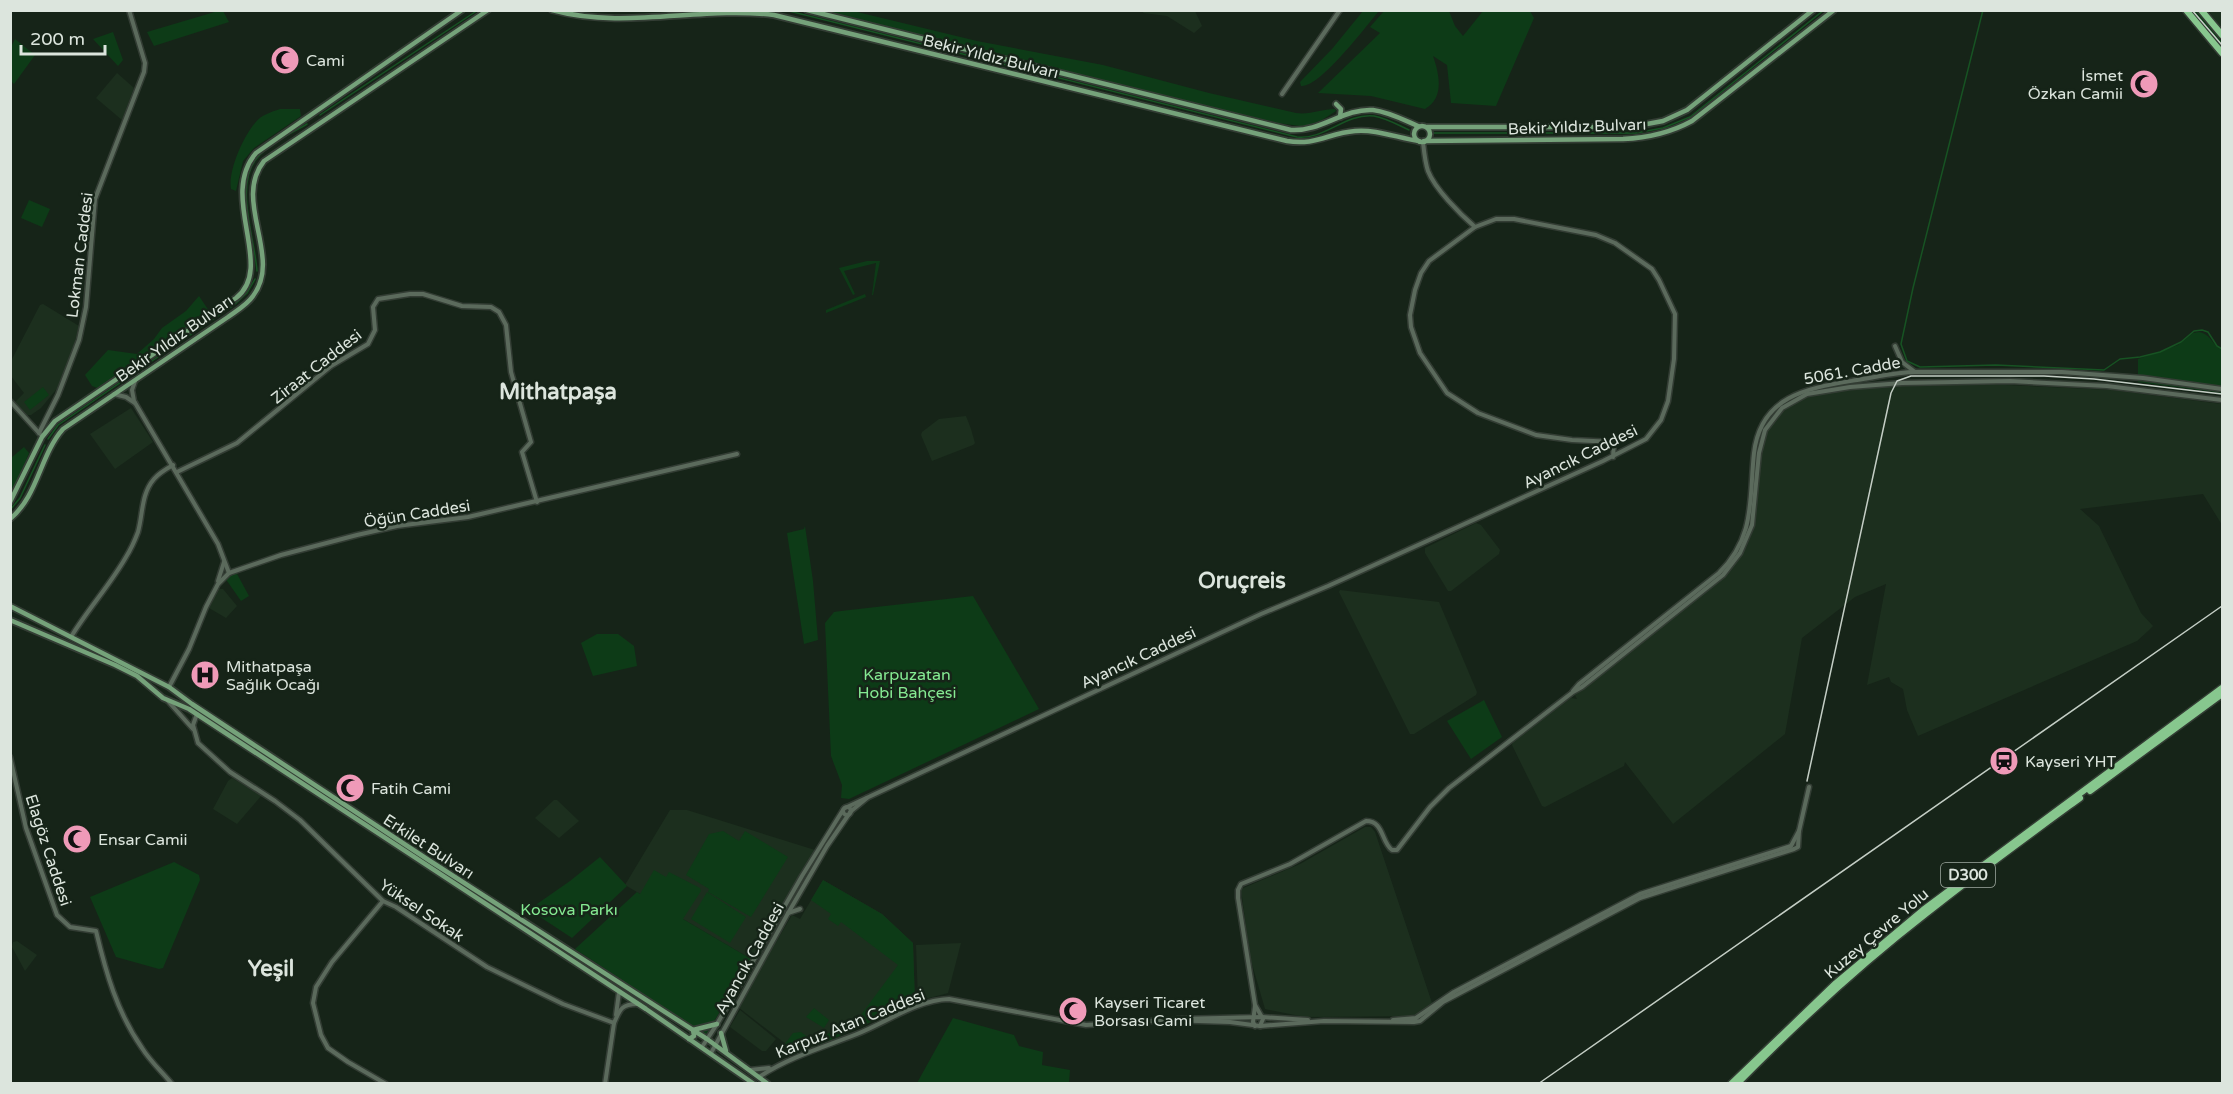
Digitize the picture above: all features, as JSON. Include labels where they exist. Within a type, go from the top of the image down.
[{"type":"highway","points":[[2186,10],[2223,53]]},
{"type":"highway","points":[[2201,10],[2223,35]]},
{"type":"highway","name":"Kuzey Çevre Yolu","points":[[1731,1083],[1836,983],[1923,910],[2223,688]]},
{"type":"highway","name":"Kuzey Çevre Yolu","points":[[1737,1083],[1842,984],[1925,914],[2223,694]]},
{"type":"main road","name":"Bekir Yıldız Bulvarı","points":[[10,502],[40,435],[55,421],[243,291],[250,279],[252,268],[242,204],[242,186],[246,167],[256,153],[462,10]]},
{"type":"main road","name":"Bekir Yıldız Bulvarı","points":[[10,519],[24,504],[61,432],[228,317],[248,302],[256,292],[263,270],[253,191],[257,172],[264,161],[488,10]]},
{"type":"main road","name":"Bekir Yıldız Bulvarı","points":[[552,10],[609,18],[741,13],[774,15],[1287,141],[1311,142],[1345,132],[1360,131],[1422,142],[1623,139],[1655,135],[1692,121],[1834,10]]},
{"type":"main road","name":"Bekir Yıldız Bulvarı","points":[[807,10],[1291,130],[1317,127],[1361,111],[1390,114],[1418,126],[1427,127],[1631,127],[1663,121],[1688,110],[1813,10]]},
{"type":"main road","points":[[1336,104],[1341,109],[1340,117]]},
{"type":"main road","points":[[1418,126],[1413,135],[1422,142],[1430,135],[1427,127]]},
{"type":"main road","name":"Erkilet Bulvarı","points":[[10,606],[170,687],[274,759],[716,1045]]},
{"type":"main road","name":"Erkilet Bulvarı","points":[[10,620],[137,676],[164,698],[197,714],[711,1053]]},
{"type":"main road","points":[[151,687],[156,687],[156,681]]},
{"type":"main road","points":[[170,687],[172,696],[164,698],[161,690],[170,687]]},
{"type":"main road","points":[[689,1039],[693,1036],[693,1030],[717,1024]]},
{"type":"main road","points":[[721,1033],[723,1046],[727,1053]]},
{"type":"main road","points":[[716,1045],[768,1083]]},
{"type":"main road","points":[[711,1053],[754,1083]]},
{"type":"street","name":"Lokman Caddesi","points":[[40,435],[79,340],[86,307],[95,199],[144,72],[145,63],[129,10]]},
{"type":"street","points":[[1282,94],[1340,10]]},
{"type":"street","points":[[1422,142],[1433,180],[1458,211],[1475,227]]},
{"type":"street","name":"Ayancık Caddesi","points":[[702,1047],[844,809],[1261,614],[1613,457],[1646,439],[1661,420],[1668,401],[1674,359],[1675,315],[1652,269],[1635,255],[1596,235],[1514,219],[1496,219],[1475,227],[1431,258],[1421,273],[1410,319],[1411,329],[1420,353],[1447,393],[1478,413],[1536,435],[1572,440],[1614,441],[1613,457]]},
{"type":"street","name":"Ziraat Caddesi","points":[[177,472],[237,443],[331,366],[368,344],[375,330],[372,307],[376,300],[383,297],[417,294],[432,296],[462,306],[491,307],[502,316],[507,325],[511,372],[531,442],[522,452],[537,502]]},
{"type":"street","points":[[1895,346],[1902,362],[1916,372]]},
{"type":"street","name":"5061. Cadde","points":[[1581,686],[1719,573],[1733,557],[1743,537],[1749,517],[1754,455],[1758,436],[1764,423],[1780,404],[1796,394],[1812,388],[1894,373],[1916,372],[2062,372],[2143,378],[2223,388]]},
{"type":"street","points":[[135,380],[132,393],[135,403],[218,544],[229,573]]},
{"type":"street","name":"5061. Cadde","points":[[1581,686],[1675,615],[1734,563],[1746,542],[1754,520],[1758,453],[1763,434],[1775,415],[1798,398],[1807,394],[1850,387],[1902,383],[2010,381],[2107,386],[2223,400]]},
{"type":"street","points":[[114,394],[126,397],[135,403]]},
{"type":"street","points":[[10,401],[40,435]]},
{"type":"street","name":"Öğün Caddesi","points":[[170,687],[206,607],[218,584],[229,573],[282,555],[357,535],[397,526],[468,517],[737,454]]},
{"type":"street","points":[[71,637],[89,608],[108,586],[131,548],[138,531],[149,487],[158,475],[172,465]]},
{"type":"street","points":[[218,584],[225,562]]},
{"type":"street","points":[[1255,1026],[1253,1017],[1255,1005],[1238,895],[1238,888],[1242,883],[1290,864],[1366,821],[1376,823],[1389,848],[1397,850],[1449,788],[1581,686]]},
{"type":"street","name":"Yüksel Sokak","points":[[164,698],[194,727],[198,743],[215,760],[292,814],[383,902],[396,907],[488,967],[563,1004],[614,1023]]},
{"type":"street","points":[[189,709],[194,714],[194,727]]},
{"type":"street","points":[[194,727],[197,714]]},
{"type":"street","name":"Elagöz Caddesi","points":[[10,757],[26,828],[57,915],[70,927],[96,931],[107,978],[117,1005],[141,1047],[172,1083]]},
{"type":"street","points":[[1323,1021],[1420,1021],[1443,1002],[1640,898],[1794,849],[1798,847],[1799,831],[1809,787]]},
{"type":"street","name":"Ayancık Caddesi","points":[[711,1053],[827,846],[850,813],[873,794]]},
{"type":"street","points":[[844,809],[850,809],[850,813]]},
{"type":"street","points":[[383,902],[346,943],[326,970],[316,987],[313,1003],[321,1035],[328,1047],[348,1062],[384,1083]]},
{"type":"street","points":[[787,914],[800,909]]},
{"type":"street","points":[[605,1083],[619,992]]},
{"type":"street","name":"Karpuz Atan Caddesi","points":[[759,1077],[775,1066],[922,1005],[944,999],[1086,1025],[1253,1017],[1323,1021]]},
{"type":"street","points":[[614,1023],[623,1006],[638,1004]]},
{"type":"street","points":[[1255,1005],[1262,1017],[1263,1023],[1260,1026]]},
{"type":"street","name":"Karpuz Atan Caddesi","points":[[1166,1020],[1230,1022],[1255,1026],[1323,1021]]},
{"type":"street","points":[[749,1070],[761,1070],[775,1066]]},
{"type":"shaded area","points":[[1144,11],[1195,11],[1202,26],[1194,33],[1167,16],[1143,13]]},
{"type":"shaded area","points":[[2209,11],[2222,11],[2222,31]]},
{"type":"shaded area","points":[[117,73],[134,88],[122,120],[96,98]]},
{"type":"shaded area","points":[[43,304],[79,326],[71,356],[59,386],[41,408],[27,415],[15,402],[24,393],[11,376],[11,361],[40,305]]},
{"type":"shaded area","points":[[1962,383],[2112,390],[2222,404],[2222,525],[2203,494],[2080,509],[2099,526],[2141,613],[2153,626],[2137,641],[1918,736],[1907,710],[1903,689],[1891,682],[1889,677],[1867,685],[1886,584],[1855,597],[1802,638],[1785,734],[1673,824],[1625,762],[1624,766],[1545,807],[1542,806],[1512,745],[1513,741],[1571,698],[1577,699],[1575,695],[1730,569],[1746,548],[1754,528],[1761,451],[1766,432],[1779,414],[1806,396],[1871,387]]},
{"type":"shaded area","points":[[131,408],[153,442],[115,469],[90,434]]},
{"type":"shaded area","points":[[966,416],[975,443],[932,461],[921,435],[922,432],[939,419]]},
{"type":"shaded area","points":[[1476,523],[1481,525],[1500,550],[1499,554],[1448,591],[1425,553],[1425,548]]},
{"type":"shaded area","points":[[218,589],[223,589],[237,606],[226,618],[209,608]]},
{"type":"shaded area","points":[[1340,590],[1439,602],[1477,692],[1476,695],[1414,734],[1410,734]]},
{"type":"shaded area","points":[[232,778],[262,795],[237,824],[213,809],[228,781]]},
{"type":"shaded area","points":[[554,800],[557,800],[579,821],[559,838],[535,818]]},
{"type":"shaded area","points":[[670,810],[687,810],[815,850],[751,959],[625,885]]},
{"type":"shaded area","points":[[1365,827],[1371,827],[1375,832],[1432,1003],[1416,1016],[1305,1017],[1265,1009],[1250,957],[1241,889],[1300,864]]},
{"type":"shaded area","points":[[823,880],[882,914],[913,943],[915,1002],[800,1055],[738,1007],[792,915],[800,919]]},
{"type":"shaded area","points":[[17,941],[37,955],[25,971],[12,947],[13,942]]},
{"type":"shaded area","points":[[961,943],[948,993],[918,1001],[916,945]]},
{"type":"shaded area","points":[[740,1010],[776,1039],[766,1051],[762,1051],[730,1027]]},
{"type":"green space","points":[[223,11],[229,22],[154,46],[147,32]]},
{"type":"green space","points":[[826,11],[853,11],[977,41],[1103,65],[1296,113],[1330,109],[1336,111],[1309,125],[1278,123]]},
{"type":"green space","points":[[1363,11],[1379,11],[1331,67],[1309,84],[1301,86],[1300,82],[1332,49]]},
{"type":"green space","points":[[1384,11],[1449,11],[1455,26],[1463,36],[1483,11],[1530,11],[1534,18],[1496,106],[1451,103],[1447,65],[1433,56],[1438,77],[1438,92],[1436,98],[1425,109],[1371,96],[1318,93],[1380,33],[1370,27]]},
{"type":"green space","points":[[2188,11],[2197,11],[2200,14],[2222,42],[2222,51]]},
{"type":"green space","points":[[113,32],[123,60],[118,66],[93,39]]},
{"type":"green space","points":[[15,39],[35,55],[14,84],[11,81],[11,47]]},
{"type":"green space","points":[[280,109],[300,109],[301,116],[254,148],[243,161],[236,191],[231,189],[234,164],[250,129],[266,114]]},
{"type":"green space","points":[[29,200],[50,209],[42,227],[21,218]]},
{"type":"green space","points":[[867,261],[880,261],[873,295],[876,263],[844,271],[855,294],[853,295],[839,268]]},
{"type":"green space","points":[[865,294],[866,297],[826,313],[826,310]]},
{"type":"green space","points":[[199,296],[209,311],[97,388],[92,386],[85,375],[108,350],[137,354],[154,339],[162,328],[186,311]]},
{"type":"green space","points":[[2199,332],[2206,335],[2222,350],[2222,393],[2138,382],[2138,359],[2178,345],[2193,333]]},
{"type":"green space","points":[[43,387],[49,395],[30,410],[24,402]]},
{"type":"green space","points":[[24,447],[29,453],[13,491],[11,490],[11,458]]},
{"type":"green space","points":[[805,526],[818,640],[804,644],[787,533],[804,529]]},
{"type":"green space","points":[[236,572],[249,596],[241,601],[225,578]]},
{"type":"green space","name":"Karpuzatan Hobi Bahçesi","points":[[973,596],[1039,709],[849,799],[841,798],[842,785],[831,756],[825,623],[834,612]]},
{"type":"green space","points":[[597,634],[618,634],[634,646],[637,666],[593,676],[581,643]]},
{"type":"green space","points":[[1484,700],[1502,737],[1471,759],[1447,721]]},
{"type":"green space","points":[[723,831],[739,841],[745,831],[788,857],[751,917],[708,892],[709,889],[686,875],[709,834]]},
{"type":"green space","name":"Kosova Parkı","points":[[600,857],[627,886],[572,938],[531,911],[537,904]]},
{"type":"green space","points":[[174,862],[199,875],[200,880],[163,968],[159,969],[116,957],[90,897]]},
{"type":"green space","points":[[654,870],[666,877],[669,872],[700,888],[701,891],[683,919],[751,959],[706,1035],[575,949],[637,892],[640,894]]},
{"type":"green space","points":[[823,880],[882,914],[913,943],[915,1002],[817,1046],[815,1042],[845,1023],[852,1027],[898,965],[841,922],[838,926],[828,919],[831,914],[811,900]]},
{"type":"green space","points":[[707,892],[746,917],[730,943],[691,919]]},
{"type":"green space","points":[[814,1008],[829,1020],[824,1028],[806,1017]]},
{"type":"green space","points":[[953,1018],[1014,1035],[1019,1046],[1043,1052],[1042,1065],[1070,1070],[1069,1083],[917,1083]]},
{"type":"green space","points":[[801,1032],[809,1038],[797,1053],[785,1044],[793,1033]]},
{"type":"waterway","points":[[320,115],[478,10]]},
{"type":"waterway","points":[[582,10],[674,10]]},
{"type":"waterway","points":[[785,10],[1297,137],[1317,135],[1344,122],[1364,116],[1383,118],[1409,130]]},
{"type":"waterway","points":[[1434,133],[1636,133],[1663,128],[1690,117],[1824,10]]},
{"type":"waterway","points":[[1983,10],[1913,288],[1901,344],[1907,361],[1920,367],[1996,365],[2104,370],[2120,359],[2160,352],[2181,342],[2194,331],[2202,330],[2208,332],[2217,346],[2222,349]]},
{"type":"waterway","points":[[257,271],[246,197],[250,169],[257,158],[268,148],[307,124]]},
{"type":"waterway","points":[[48,439],[58,425],[234,305],[247,293],[255,279]]},
{"type":"waterway","points":[[10,510],[20,498],[45,445]]},
{"type":"tram line","points":[[2192,10],[2222,45]]},
{"type":"tram line","points":[[1807,781],[1891,393],[1897,381],[1911,376],[2044,376],[2094,379],[2222,394]]},
{"type":"railway","points":[[1538,1084],[2222,606]]},
{"type":"place","name":"Cami","points":[[285,60]]},
{"type":"place","name":"İsmet Özkan Camii","points":[[2144,84]]},
{"type":"place","name":"Mithatpaşa Sağlık Ocağı","points":[[205,675]]},
{"type":"place","name":"Kayseri YHT","points":[[2004,761]]},
{"type":"place","name":"Fatih Cami","points":[[350,788]]},
{"type":"place","name":"Ensar Camii","points":[[77,839]]},
{"type":"place","name":"Kayseri Ticaret Borsası Cami","points":[[1073,1011]]},
{"type":"district","name":"Mithatpaşa","points":[[558,391]]},
{"type":"district","name":"Oruçreis","points":[[1242,580]]},
{"type":"district","name":"Yeşil","points":[[271,968]]}]
